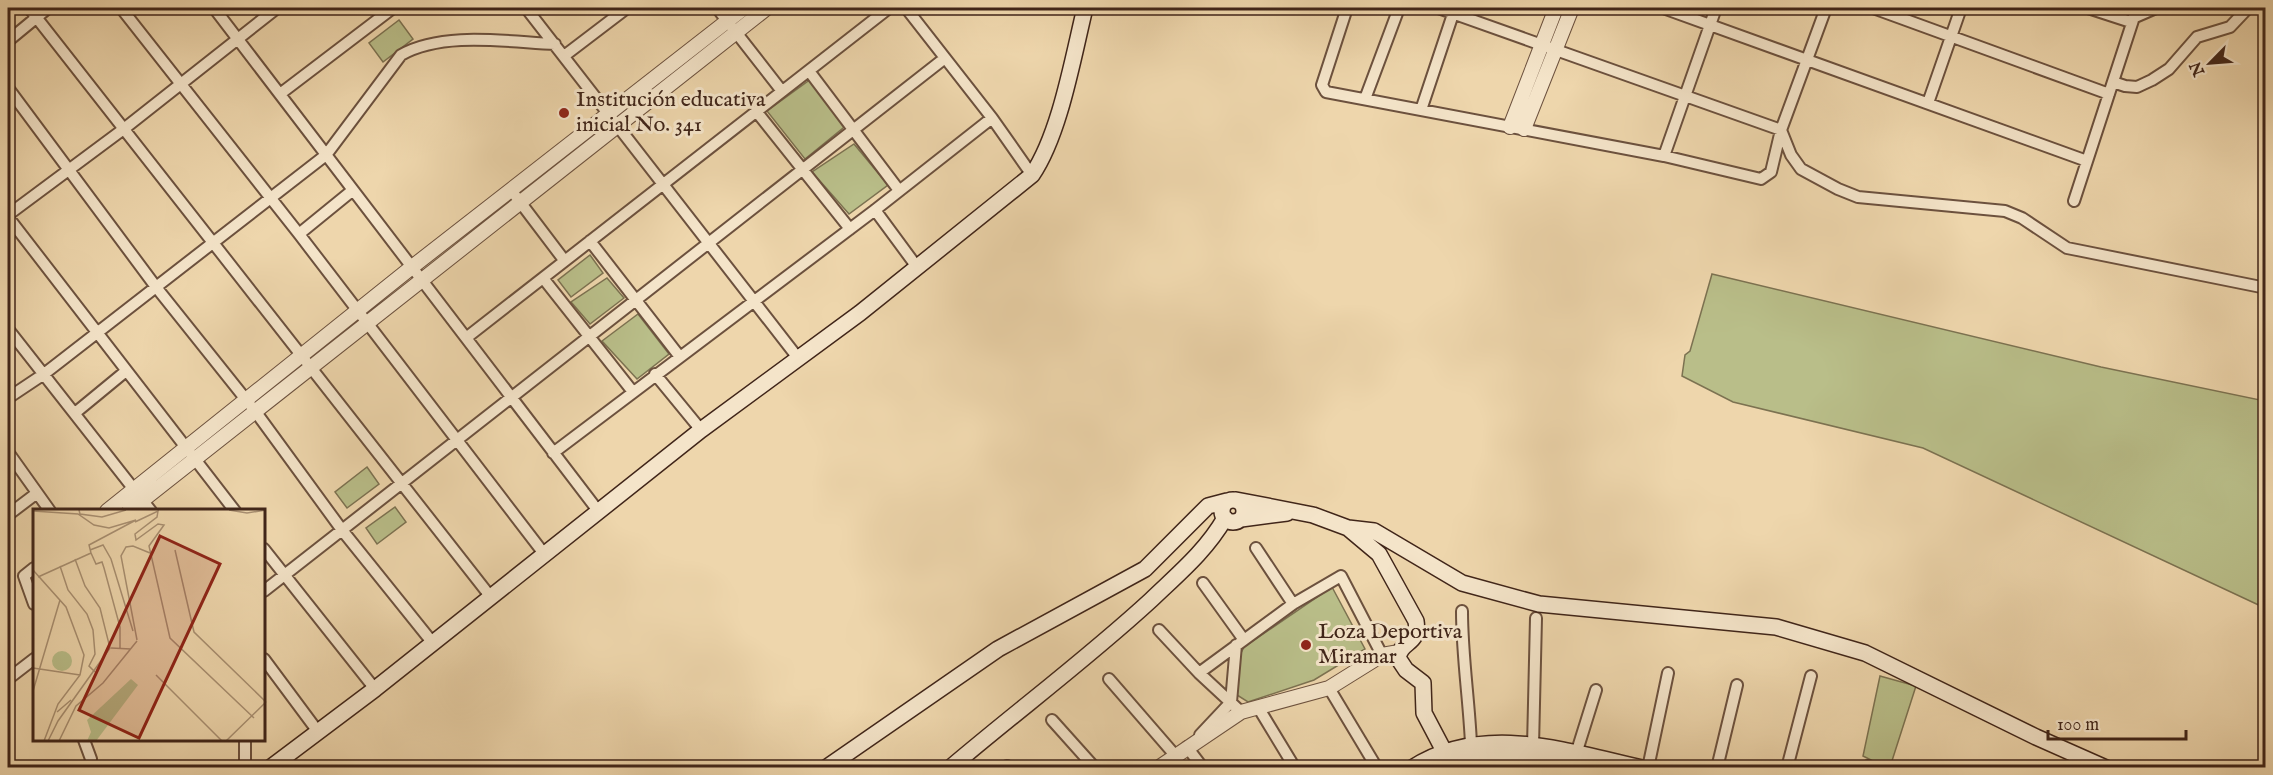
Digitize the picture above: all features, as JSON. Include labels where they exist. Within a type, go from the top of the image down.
[{"type":"main road","points":[[270,768],[319,733],[701,430],[917,267],[1032,175],[1042,159],[1049,139],[1085,8]]},
{"type":"main road","points":[[826,768],[981,659],[1146,569],[1208,506],[1231,512],[1299,512],[1348,528],[1374,531],[1462,583],[1539,604],[1776,627],[1865,653],[2036,737],[2106,768]]},
{"type":"main road","points":[[950,768],[1023,706],[1098,649],[1199,555],[1231,512]]},
{"type":"main road","points":[[1348,528],[1379,554],[1416,621],[1417,630],[1414,639],[1399,652],[1399,663],[1423,683],[1424,713],[1441,763]]},
{"type":"main road","points":[[1441,763],[1471,744],[1505,742],[1533,746],[1577,761]]},
{"type":"main road","points":[[1412,768],[1480,754],[1517,761],[1577,761],[1642,768]]},
{"type":"street","points":[[29,8],[490,596]]},
{"type":"street","points":[[8,41],[48,8]]},
{"type":"street","points":[[121,8],[299,234],[545,555]]},
{"type":"street","points":[[214,8],[598,513]]},
{"type":"street","points":[[233,509],[8,216],[125,128],[277,8]]},
{"type":"street","points":[[280,94],[393,8]]},
{"type":"street","points":[[526,8],[798,358]]},
{"type":"street","points":[[564,56],[627,8]]},
{"type":"street","points":[[717,8],[781,90]]},
{"type":"street","points":[[251,406],[301,357],[421,279],[617,125],[732,26],[744,8]]},
{"type":"street","points":[[114,509],[142,501],[190,454],[251,406],[310,369],[412,267],[609,113],[732,26],[767,8]]},
{"type":"street","points":[[466,338],[889,8]]},
{"type":"street","points":[[906,8],[992,118],[1032,175]]},
{"type":"street","points":[[1347,8],[1322,85],[1326,92],[1664,156],[1761,179],[1771,172],[1780,130],[1826,8]]},
{"type":"street","points":[[1365,99],[1399,8]]},
{"type":"street","points":[[1438,8],[1454,10],[1556,50],[1780,130],[1791,155],[1802,170],[1812,177],[1858,196],[2005,211],[2022,218],[2067,248],[2265,288]]},
{"type":"street","points":[[1510,127],[1556,8]]},
{"type":"street","points":[[1524,129],[1572,8]]},
{"type":"street","points":[[1663,8],[2087,161]]},
{"type":"street","points":[[1664,156],[1716,8]]},
{"type":"street","points":[[1873,8],[2109,94]]},
{"type":"street","points":[[1928,103],[1961,8]]},
{"type":"street","points":[[2088,8],[2134,16],[2156,8]]},
{"type":"street","points":[[2113,82],[2137,87],[2152,80],[2169,69],[2196,37],[2230,27],[2248,8]]},
{"type":"street","points":[[1421,110],[1454,10]]},
{"type":"street","points":[[2074,201],[2134,16]]},
{"type":"street","points":[[8,398],[44,374],[213,245],[326,155],[401,55],[417,46],[489,40],[555,44]]},
{"type":"street","points":[[266,589],[945,58]]},
{"type":"street","points":[[809,71],[898,189]]},
{"type":"street","points":[[8,88],[156,287],[251,406],[342,530],[432,642]]},
{"type":"street","points":[[756,111],[850,229]]},
{"type":"street","points":[[553,453],[875,210],[898,189],[992,118]]},
{"type":"street","points":[[299,234],[353,190]]},
{"type":"street","points":[[511,190],[564,261]]},
{"type":"street","points":[[875,210],[917,267]]},
{"type":"street","points":[[590,241],[680,357]]},
{"type":"street","points":[[543,278],[633,392]]},
{"type":"street","points":[[8,329],[142,501]]},
{"type":"street","points":[[75,413],[126,371]]},
{"type":"street","points":[[655,375],[701,430]]},
{"type":"street","points":[[8,452],[49,509]]},
{"type":"street","points":[[8,515],[37,493]]},
{"type":"street","points":[[1256,548],[1293,604]]},
{"type":"street","points":[[266,552],[375,689]]},
{"type":"street","points":[[33,569],[24,576],[33,601]]},
{"type":"street","points":[[1199,673],[1293,604],[1341,576],[1382,656]]},
{"type":"street","points":[[1203,583],[1240,642],[1236,707]]},
{"type":"street","points":[[1462,611],[1462,654],[1469,699],[1471,744]]},
{"type":"street","points":[[1533,746],[1536,618]]},
{"type":"street","points":[[1159,630],[1199,673],[1236,707]]},
{"type":"street","points":[[1158,768],[1236,707],[1258,707],[1329,688],[1382,656],[1399,652]]},
{"type":"street","points":[[8,679],[33,659]]},
{"type":"street","points":[[266,662],[319,733]]},
{"type":"street","points":[[1648,768],[1668,673]]},
{"type":"street","points":[[1787,768],[1811,676]]},
{"type":"street","points":[[1109,679],[1174,754]]},
{"type":"street","points":[[1717,768],[1737,685]]},
{"type":"street","points":[[1329,688],[1377,768]]},
{"type":"street","points":[[1577,761],[1596,690]]},
{"type":"street","points":[[1258,707],[1295,768]]},
{"type":"street","points":[[1052,720],[1095,768]]},
{"type":"street","points":[[84,742],[91,759]]},
{"type":"street","points":[[245,742],[245,768]]},
{"type":"street","points":[[1189,746],[1203,768]]},
{"type":"green space","points":[[399,20],[413,39],[383,62],[369,43]]},
{"type":"green space","points":[[811,79],[848,124],[805,159],[767,111]]},
{"type":"green space","points":[[854,144],[888,185],[849,214],[812,172]]},
{"type":"green space","points":[[590,255],[603,273],[571,297],[558,280]]},
{"type":"green space","points":[[1712,274],[2101,367],[2265,401],[2265,608],[1923,448],[1733,402],[1682,376],[1685,355],[1690,351]]},
{"type":"green space","points":[[607,278],[624,298],[590,324],[571,302]]},
{"type":"green space","points":[[638,314],[669,354],[637,379],[602,341]]},
{"type":"green space","points":[[367,467],[379,484],[347,508],[335,492]]},
{"type":"green space","points":[[395,507],[406,522],[377,544],[366,528]]},
{"type":"green space","points":[[1332,587],[1365,649],[1314,680],[1248,702],[1237,695],[1239,657],[1244,647]]},
{"type":"green space","points":[[1880,676],[1916,686],[1890,767],[1874,767],[1875,762],[1863,756]]},
{"type":"place","name":"Institución educativa inicial No. 341","points":[[564,113]]},
{"type":"place","name":"Loza Deportiva Miramar","points":[[1306,645]]}]
